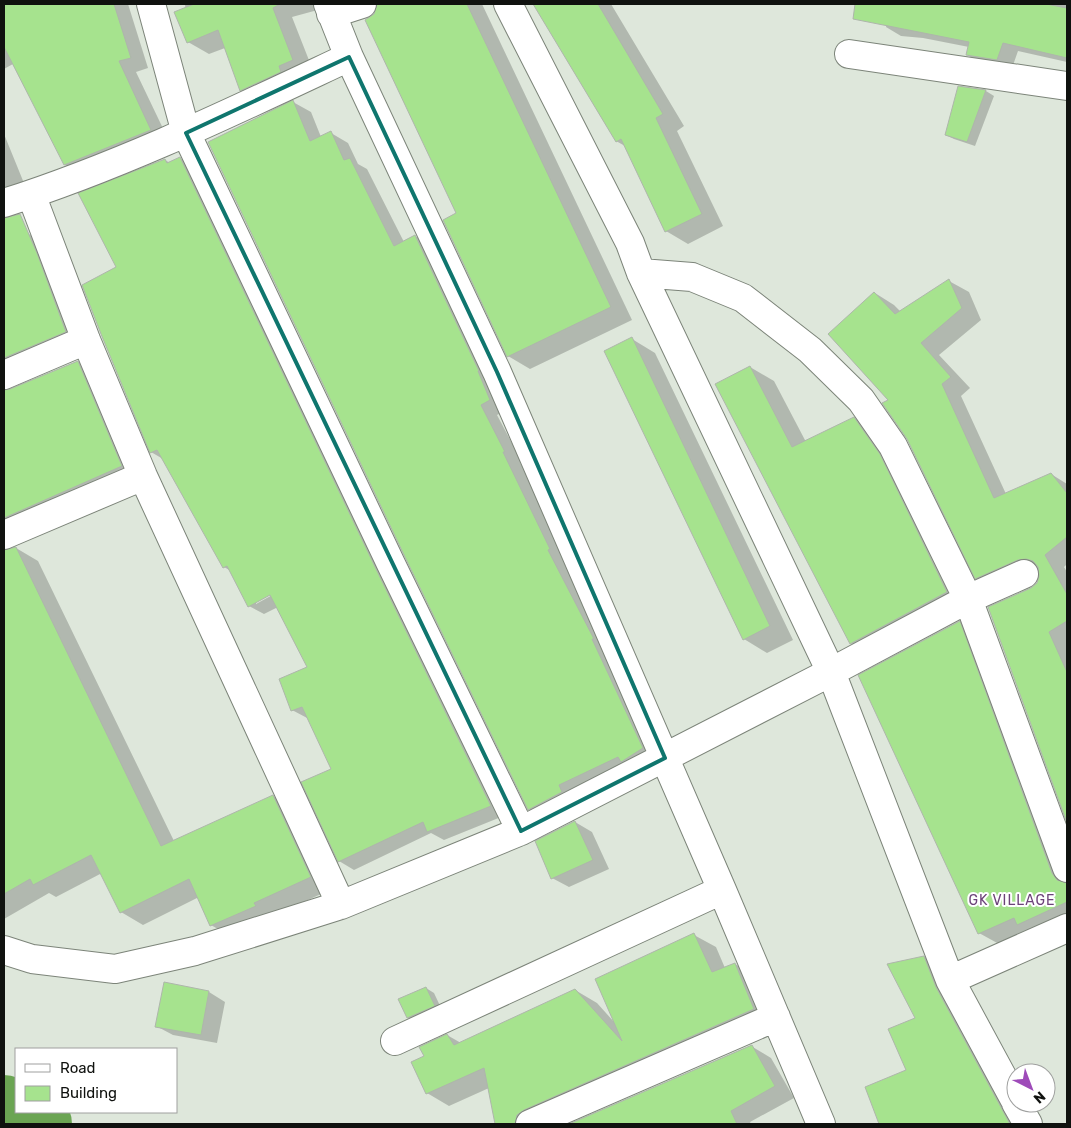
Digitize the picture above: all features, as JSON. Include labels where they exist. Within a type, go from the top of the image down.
[{"type":"street","points":[[151,4],[186,133],[395,573],[521,832]]},
{"type":"street","points":[[362,4],[329,9],[349,57],[497,372],[722,890],[821,1124]]},
{"type":"street","points":[[508,4],[630,243],[640,273],[831,672],[950,980],[1006,1084]]},
{"type":"street","points":[[849,54],[1067,86]]},
{"type":"street","points":[[4,203],[186,133],[349,57]]},
{"type":"street","points":[[30,194],[86,340],[143,476],[341,905]]},
{"type":"street","points":[[640,273],[692,277],[743,298],[810,350],[860,400],[893,446],[968,599],[1067,868]]},
{"type":"street","points":[[4,376],[86,340]]},
{"type":"street","points":[[4,535],[143,476]]},
{"type":"street","points":[[4,950],[32,959],[116,969],[195,951],[341,905],[521,832],[968,599],[1024,574]]},
{"type":"street","points":[[395,1041],[722,890]]},
{"type":"street","points":[[950,980],[1067,928]]},
{"type":"street","points":[[530,1124],[776,1017]]},
{"type":"street","points":[[1022,1113],[1028,1124]]},
{"type":"highlighted area","points":[[349,57],[497,372],[665,758],[521,831],[186,133]]},
{"type":"building","points":[[4,4],[114,4],[131,58],[119,61],[151,130],[64,165],[4,47]]},
{"type":"building","points":[[194,4],[280,4],[273,8],[293,60],[279,66],[281,72],[240,91],[218,30],[187,43],[174,12]]},
{"type":"building","points":[[377,4],[467,4],[611,307],[507,357],[443,220],[456,213],[365,20],[374,14]]},
{"type":"building","points":[[533,4],[598,4],[663,114],[656,118],[702,214],[665,232],[621,139],[616,142]]},
{"type":"building","points":[[855,4],[1046,4],[1067,8],[1067,58],[1003,43],[997,60],[966,55],[969,42],[853,19]]},
{"type":"building","points":[[958,86],[986,90],[967,142],[945,135]]},
{"type":"building","points":[[293,100],[310,141],[331,131],[344,160],[350,158],[394,246],[415,235],[479,371],[490,400],[481,405],[550,549],[548,550],[594,639],[592,639],[643,748],[621,762],[618,757],[559,785],[562,792],[528,810],[405,557],[208,142]]},
{"type":"building","points":[[180,157],[491,806],[427,832],[423,822],[338,862],[301,782],[331,769],[302,707],[291,711],[279,679],[307,667],[270,595],[248,607],[227,566],[223,568],[157,450],[150,453],[82,285],[116,267],[78,193],[165,159],[167,163]]},
{"type":"building","points":[[20,214],[37,253],[66,332],[4,358],[4,218]]},
{"type":"building","points":[[949,279],[962,308],[921,343],[951,377],[942,384],[994,498],[1051,473],[1067,493],[1067,537],[1045,555],[1067,594],[1067,621],[1049,632],[1067,672],[1067,823],[988,607],[1031,588],[1037,583],[1039,576],[1038,567],[1033,561],[1026,559],[1018,560],[975,579],[907,439],[882,403],[888,400],[828,334],[874,292],[895,314]]},
{"type":"building","points":[[632,337],[770,626],[743,640],[604,351]]},
{"type":"building","points":[[78,361],[122,466],[4,518],[4,390]]},
{"type":"building","points":[[750,366],[792,447],[854,417],[880,454],[947,592],[850,644],[715,384]]},
{"type":"building","points":[[16,547],[161,846],[273,795],[311,877],[254,903],[256,906],[210,926],[189,879],[120,913],[91,855],[33,885],[30,879],[4,894],[4,550]]},
{"type":"building","points":[[960,621],[1052,873],[1057,880],[1067,883],[1067,902],[1017,925],[1014,918],[978,934],[858,675]]},
{"type":"building","points":[[575,821],[593,860],[551,879],[535,841]]},
{"type":"building","points":[[694,933],[712,972],[735,963],[754,1009],[524,1110],[517,1115],[515,1124],[495,1124],[484,1068],[426,1094],[411,1062],[424,1056],[419,1047],[447,1034],[454,1045],[575,989],[622,1041],[595,979]]},
{"type":"building","points":[[924,956],[936,987],[1010,1124],[879,1124],[865,1087],[906,1070],[888,1029],[915,1018],[887,964]]},
{"type":"building","points":[[164,982],[209,991],[201,1035],[155,1027]]},
{"type":"building","points":[[426,987],[435,1006],[407,1018],[398,999]]},
{"type":"building","points":[[752,1045],[775,1086],[731,1111],[737,1124],[569,1124]]},
{"type":"waterway","points":[[4,1111],[36,1124]]},
{"type":"district","name":"GK VILLAGE","points":[[1012,900]]}]
